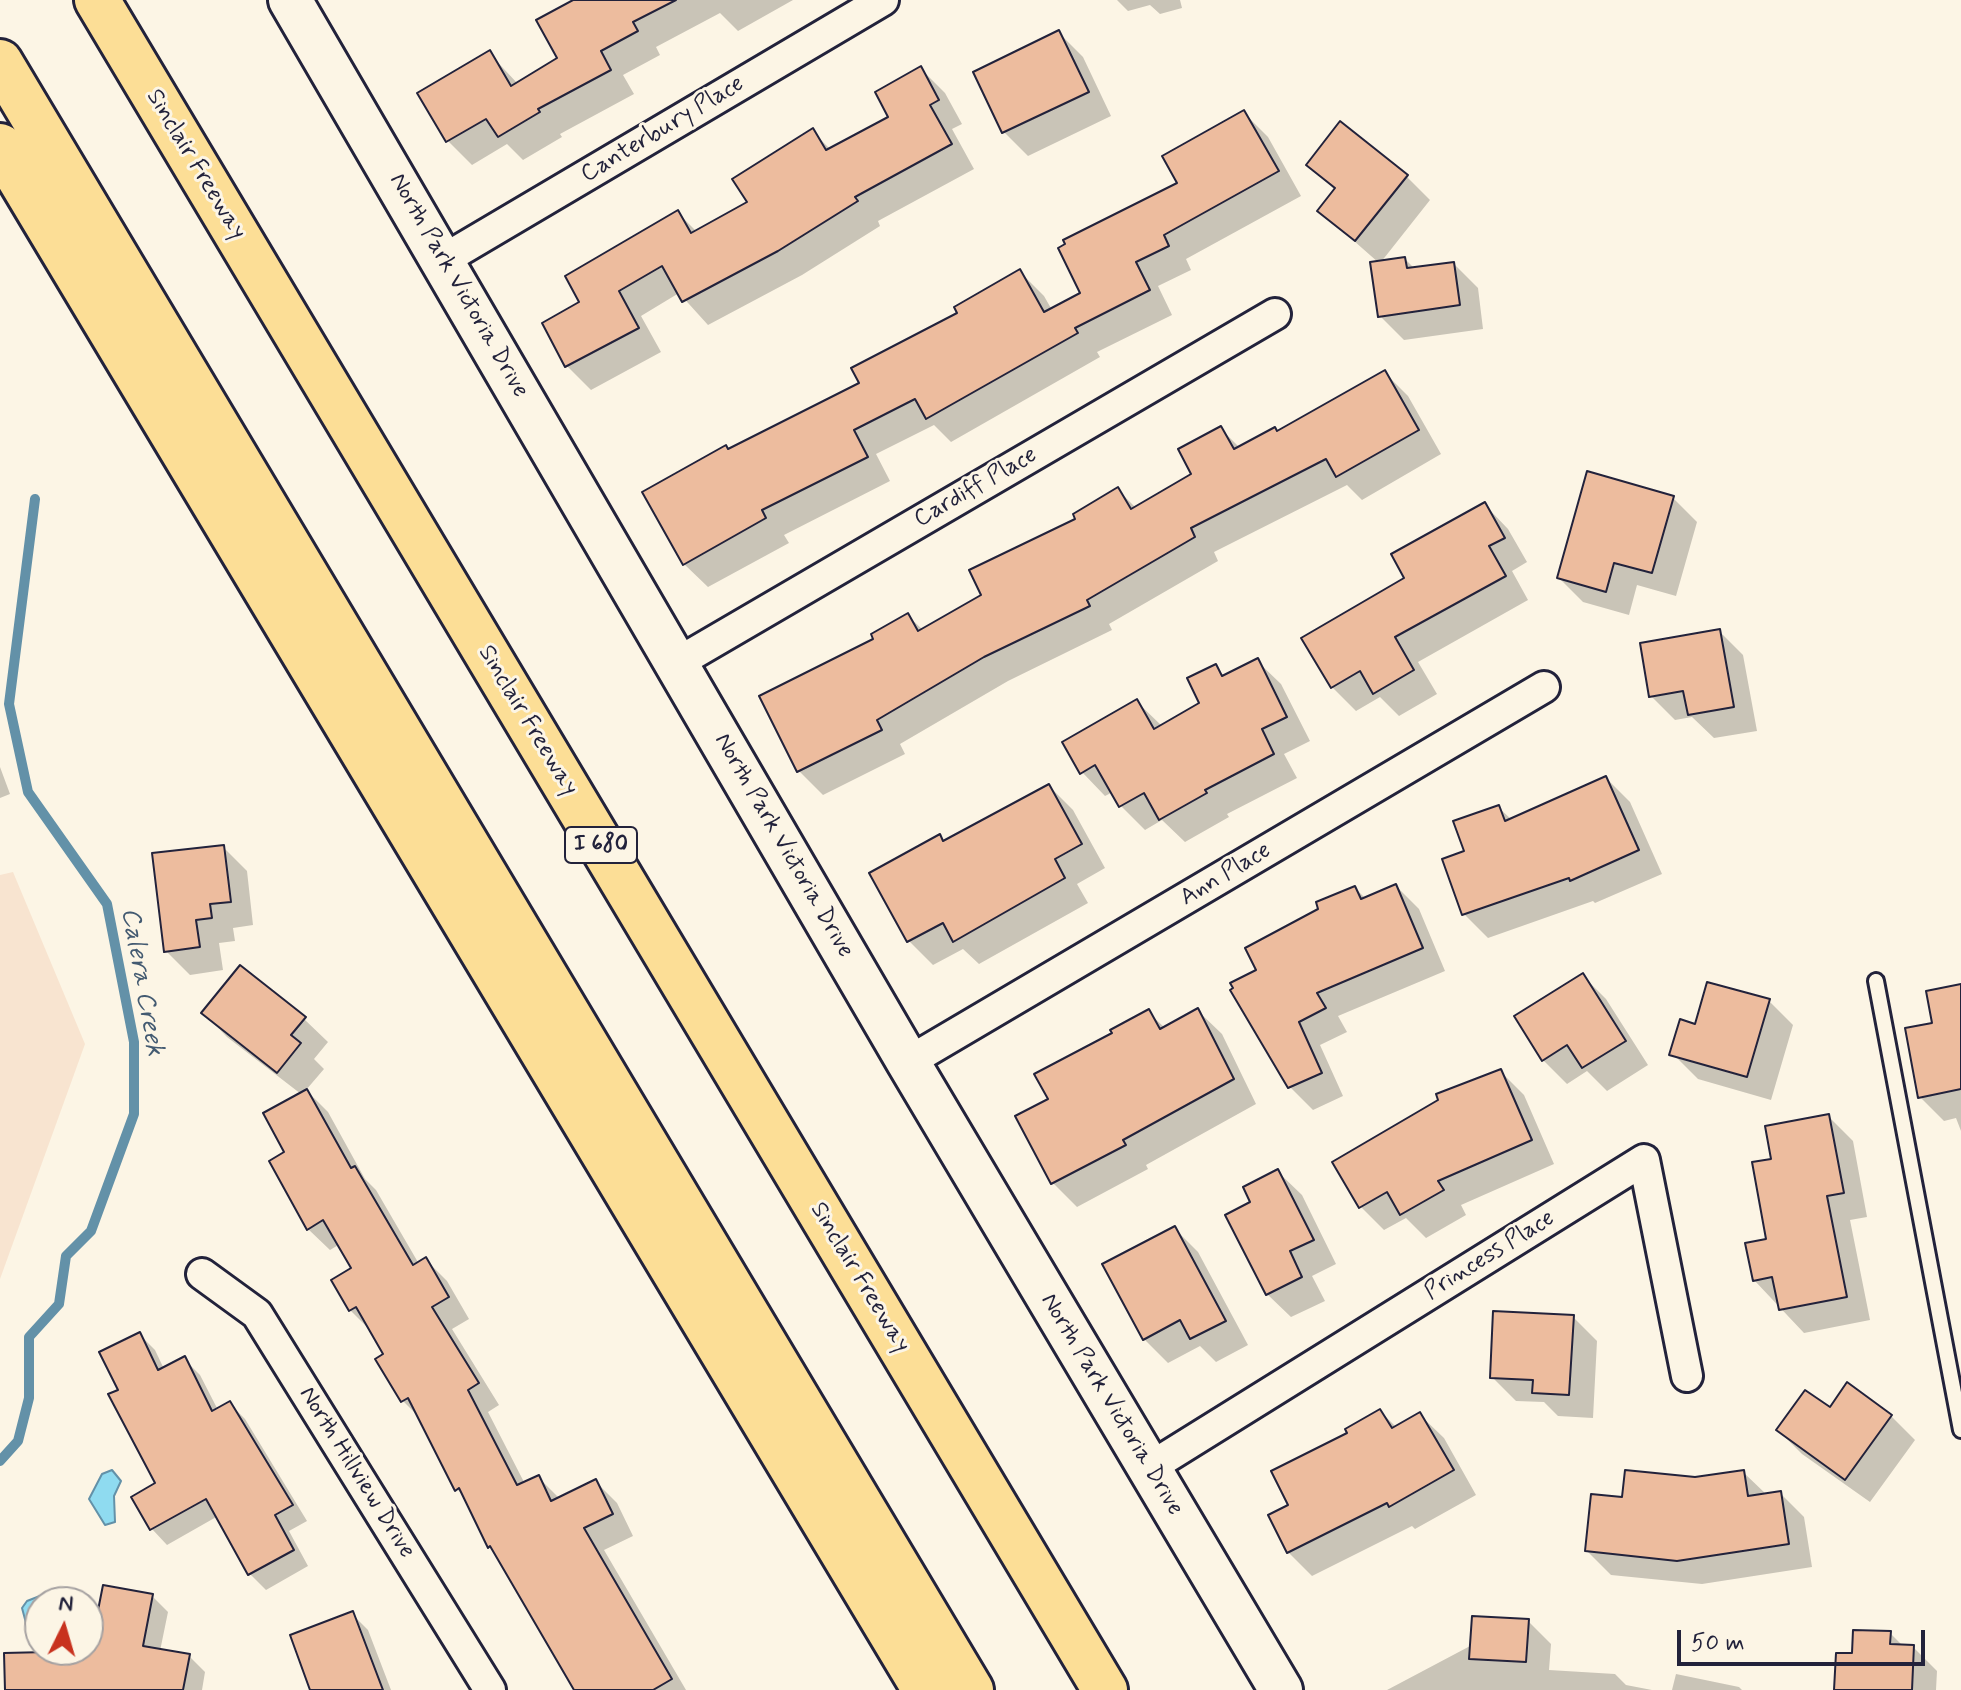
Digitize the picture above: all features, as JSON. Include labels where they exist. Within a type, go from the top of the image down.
[{"type":"highway","name":"Sinclair Freeway","points":[[97,0],[1105,1690]]},
{"type":"highway","points":[[0,62],[971,1690]]},
{"type":"highway","points":[[0,146],[925,1690]]},
{"type":"street","name":"North Park Victoria Drive","points":[[290,0],[908,1062],[1281,1690]]},
{"type":"street","name":"Canterbury Place","points":[[443,260],[883,0]]},
{"type":"street","name":"Cardiff Place","points":[[677,663],[1275,314]]},
{"type":"street","name":"Ann Place","points":[[908,1062],[1544,687]]},
{"type":"street","name":"Princess Place","points":[[1149,1468],[1644,1160],[1687,1376]]},
{"type":"street","name":"North Hillview Drive","points":[[202,1274],[257,1314],[490,1690]]},
{"type":"lane","points":[[1876,981],[1961,1430]]},
{"type":"shaded area","points":[[13,872],[85,1044],[0,1279],[0,875]]},
{"type":"water","points":[[112,1470],[121,1481],[114,1496],[115,1522],[105,1525],[89,1499],[102,1474]]},
{"type":"building","points":[[573,0],[676,0],[633,22],[638,31],[601,51],[611,70],[538,109],[540,112],[498,137],[486,119],[446,142],[417,93],[490,50],[511,86],[557,58],[536,20]]},
{"type":"building","points":[[1059,30],[1089,92],[1002,133],[973,72]]},
{"type":"building","points":[[921,66],[939,100],[930,105],[952,144],[855,197],[858,201],[778,251],[682,302],[662,266],[619,291],[639,328],[565,367],[542,323],[579,302],[565,276],[678,210],[691,233],[747,202],[732,179],[813,128],[826,150],[888,117],[875,92]]},
{"type":"building","points":[[1244,110],[1279,171],[1164,235],[1169,246],[1136,262],[1150,290],[1075,328],[1078,333],[926,419],[915,399],[854,430],[868,457],[762,510],[766,518],[683,565],[642,492],[726,445],[728,449],[859,383],[851,368],[957,313],[954,307],[1020,269],[1044,312],[1080,293],[1058,248],[1065,244],[1063,240],[1177,183],[1162,156]]},
{"type":"building","points":[[1340,121],[1408,175],[1355,241],[1317,211],[1335,188],[1306,165]]},
{"type":"building","points":[[1405,257],[1407,268],[1454,262],[1460,305],[1378,317],[1370,262]]},
{"type":"building","points":[[1385,370],[1419,430],[1336,477],[1326,459],[1191,528],[1195,537],[1087,600],[1090,606],[984,657],[877,720],[882,730],[797,772],[759,696],[873,639],[871,634],[908,613],[918,631],[981,595],[969,570],[1075,519],[1073,514],[1118,487],[1131,509],[1191,474],[1178,449],[1221,426],[1234,449],[1275,427],[1277,431]]},
{"type":"building","points":[[1587,471],[1674,496],[1652,573],[1614,563],[1606,592],[1557,578]]},
{"type":"building","points":[[1485,502],[1505,538],[1489,546],[1506,576],[1395,637],[1414,670],[1373,694],[1360,671],[1331,688],[1301,638],[1404,578],[1391,554]]},
{"type":"building","points":[[1720,629],[1734,707],[1688,715],[1683,691],[1649,697],[1640,643]]},
{"type":"building","points":[[1258,658],[1287,717],[1262,729],[1274,754],[1205,790],[1207,793],[1159,820],[1144,793],[1119,807],[1095,765],[1080,774],[1062,742],[1137,699],[1154,729],[1199,703],[1187,678],[1216,664],[1222,676]]},
{"type":"building","points":[[1606,776],[1639,850],[1570,881],[1569,878],[1462,915],[1442,859],[1464,851],[1453,821],[1499,805],[1505,821]]},
{"type":"building","points":[[1049,784],[1082,844],[1055,859],[1065,878],[953,942],[943,923],[907,942],[869,873],[940,834],[943,841]]},
{"type":"building","points":[[224,845],[231,902],[210,904],[212,918],[196,920],[200,947],[164,952],[152,853]]},
{"type":"building","points":[[1396,884],[1423,948],[1317,993],[1326,1008],[1299,1022],[1322,1073],[1288,1088],[1230,990],[1233,988],[1230,983],[1256,970],[1245,948],[1318,909],[1316,902],[1355,886],[1361,899]]},
{"type":"building","points":[[240,965],[306,1017],[291,1035],[301,1043],[277,1073],[201,1013]]},
{"type":"building","points":[[1583,973],[1626,1041],[1582,1068],[1567,1045],[1542,1061],[1514,1016]]},
{"type":"building","points":[[1707,982],[1770,999],[1747,1077],[1669,1055],[1680,1019],[1695,1024]]},
{"type":"building","points":[[1961,984],[1961,1089],[1918,1098],[1905,1028],[1932,1023],[1926,991]]},
{"type":"building","points":[[1198,1008],[1234,1079],[1123,1140],[1126,1145],[1051,1184],[1015,1116],[1048,1099],[1034,1074],[1112,1033],[1110,1030],[1149,1009],[1160,1029]]},
{"type":"building","points":[[1501,1069],[1532,1140],[1438,1181],[1444,1190],[1400,1215],[1387,1192],[1359,1208],[1332,1162],[1438,1100],[1436,1094]]},
{"type":"building","points":[[307,1089],[351,1168],[355,1166],[413,1265],[426,1257],[449,1297],[432,1307],[479,1383],[468,1390],[517,1485],[539,1475],[551,1501],[596,1479],[613,1514],[584,1528],[672,1679],[653,1690],[574,1690],[490,1546],[488,1548],[459,1488],[455,1491],[408,1398],[401,1402],[375,1359],[383,1354],[356,1307],[349,1311],[331,1280],[351,1268],[323,1220],[307,1230],[269,1161],[284,1152],[263,1113]]},
{"type":"building","points":[[1829,1114],[1844,1193],[1827,1196],[1847,1297],[1779,1310],[1772,1277],[1753,1281],[1745,1243],[1766,1239],[1752,1162],[1771,1159],[1765,1126]]},
{"type":"building","points":[[1278,1169],[1314,1240],[1290,1251],[1302,1277],[1266,1295],[1225,1215],[1250,1202],[1243,1187]]},
{"type":"building","points":[[1175,1226],[1226,1321],[1190,1339],[1180,1320],[1143,1340],[1102,1264]]},
{"type":"building","points":[[1493,1311],[1574,1315],[1569,1395],[1532,1393],[1533,1380],[1490,1378]]},
{"type":"building","points":[[140,1332],[158,1370],[185,1356],[212,1411],[230,1401],[293,1505],[275,1515],[294,1550],[248,1575],[206,1499],[150,1530],[131,1497],[155,1483],[108,1394],[118,1390],[99,1352]]},
{"type":"building","points":[[1847,1382],[1892,1415],[1845,1480],[1776,1430],[1805,1390],[1830,1407]]},
{"type":"building","points":[[1380,1409],[1392,1428],[1420,1412],[1454,1470],[1389,1507],[1387,1503],[1287,1553],[1268,1515],[1288,1505],[1271,1471],[1347,1433],[1345,1429]]},
{"type":"building","points":[[1625,1470],[1695,1477],[1744,1470],[1748,1496],[1781,1491],[1789,1544],[1677,1561],[1585,1551],[1591,1494],[1622,1497]]},
{"type":"building","points":[[103,1586],[153,1594],[143,1646],[190,1654],[183,1690],[5,1690],[4,1653],[24,1653],[24,1666],[104,1666]]},
{"type":"building","points":[[353,1611],[383,1690],[310,1690],[290,1635]]},
{"type":"building","points":[[1472,1616],[1529,1619],[1526,1662],[1469,1659]]},
{"type":"building","points":[[1853,1630],[1891,1631],[1890,1644],[1914,1645],[1912,1690],[1834,1690],[1836,1653],[1852,1653]]},
{"type":"waterway","name":"Calera Creek","points":[[0,1461],[18,1441],[29,1398],[29,1337],[59,1304],[66,1256],[91,1231],[134,1114],[134,1042],[107,904],[28,792],[9,704],[35,499]]}]
